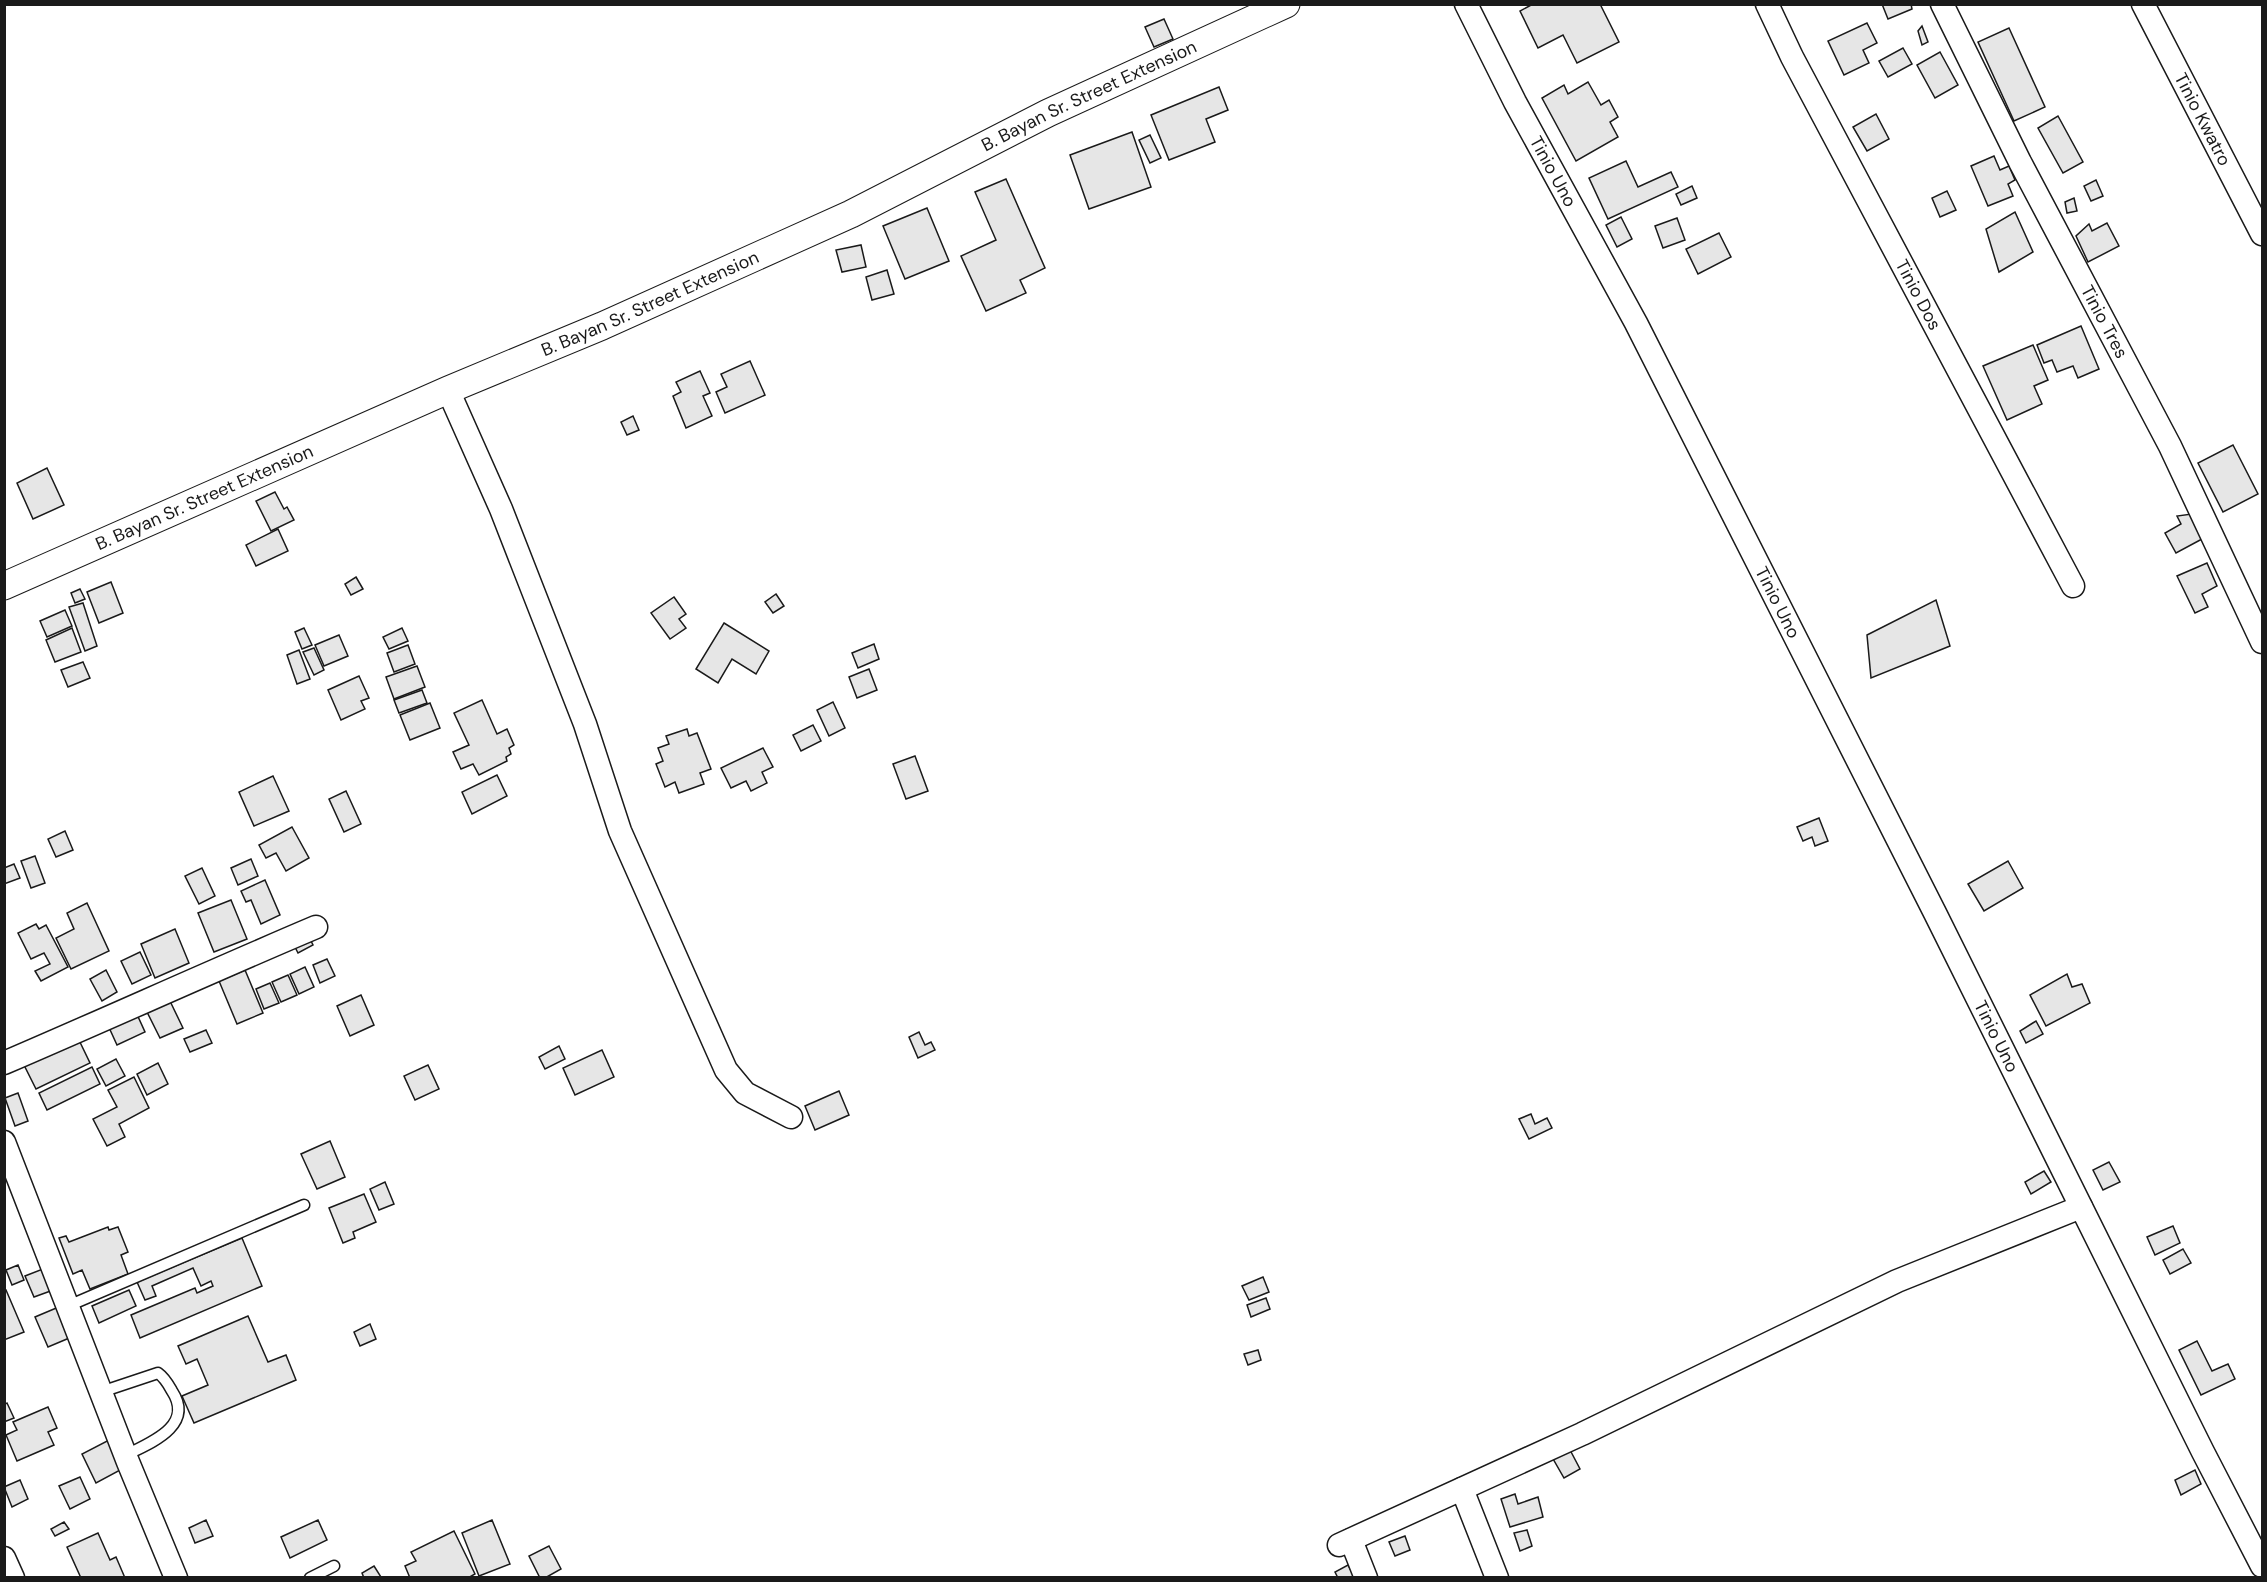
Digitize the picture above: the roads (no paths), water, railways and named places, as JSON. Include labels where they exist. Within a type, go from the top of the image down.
[{"type":"street","name":"Tinio Uno","points":[[1466,4],[1515,102],[1636,323],[2262,1566]]},
{"type":"street","name":"Tinio Dos","points":[[1767,4],[1792,57],[2073,586]]},
{"type":"street","name":"Tinio Tres","points":[[1942,4],[2020,162],[2170,446],[2262,642]]},
{"type":"street","name":"Tinio Kwatro","points":[[2143,4],[2262,234]]},
{"type":"street","name":"B. Bayan Sr. Street Extension","points":[[4,586],[448,390],[602,326],[851,214],[1048,113],[1273,7]]},
{"type":"street","points":[[448,390],[501,509],[585,724],[620,831],[726,1070],[745,1093],[791,1117]]},
{"type":"street","points":[[4,1063],[316,927]]},
{"type":"street","points":[[4,1142],[176,1578]]},
{"type":"street","points":[[1366,1578],[1345,1543],[1582,1434],[1897,1281],[2081,1207]]},
{"type":"street","points":[[1462,1489],[1497,1578]]},
{"type":"street","points":[[4,1558],[13,1578]]},
{"type":"lane","points":[[68,1306],[304,1205]]},
{"type":"lane","points":[[101,1392],[158,1373],[164,1377],[176,1397],[178,1415],[172,1426],[163,1436],[126,1455]]},
{"type":"lane","points":[[310,1578],[334,1566]]}]
